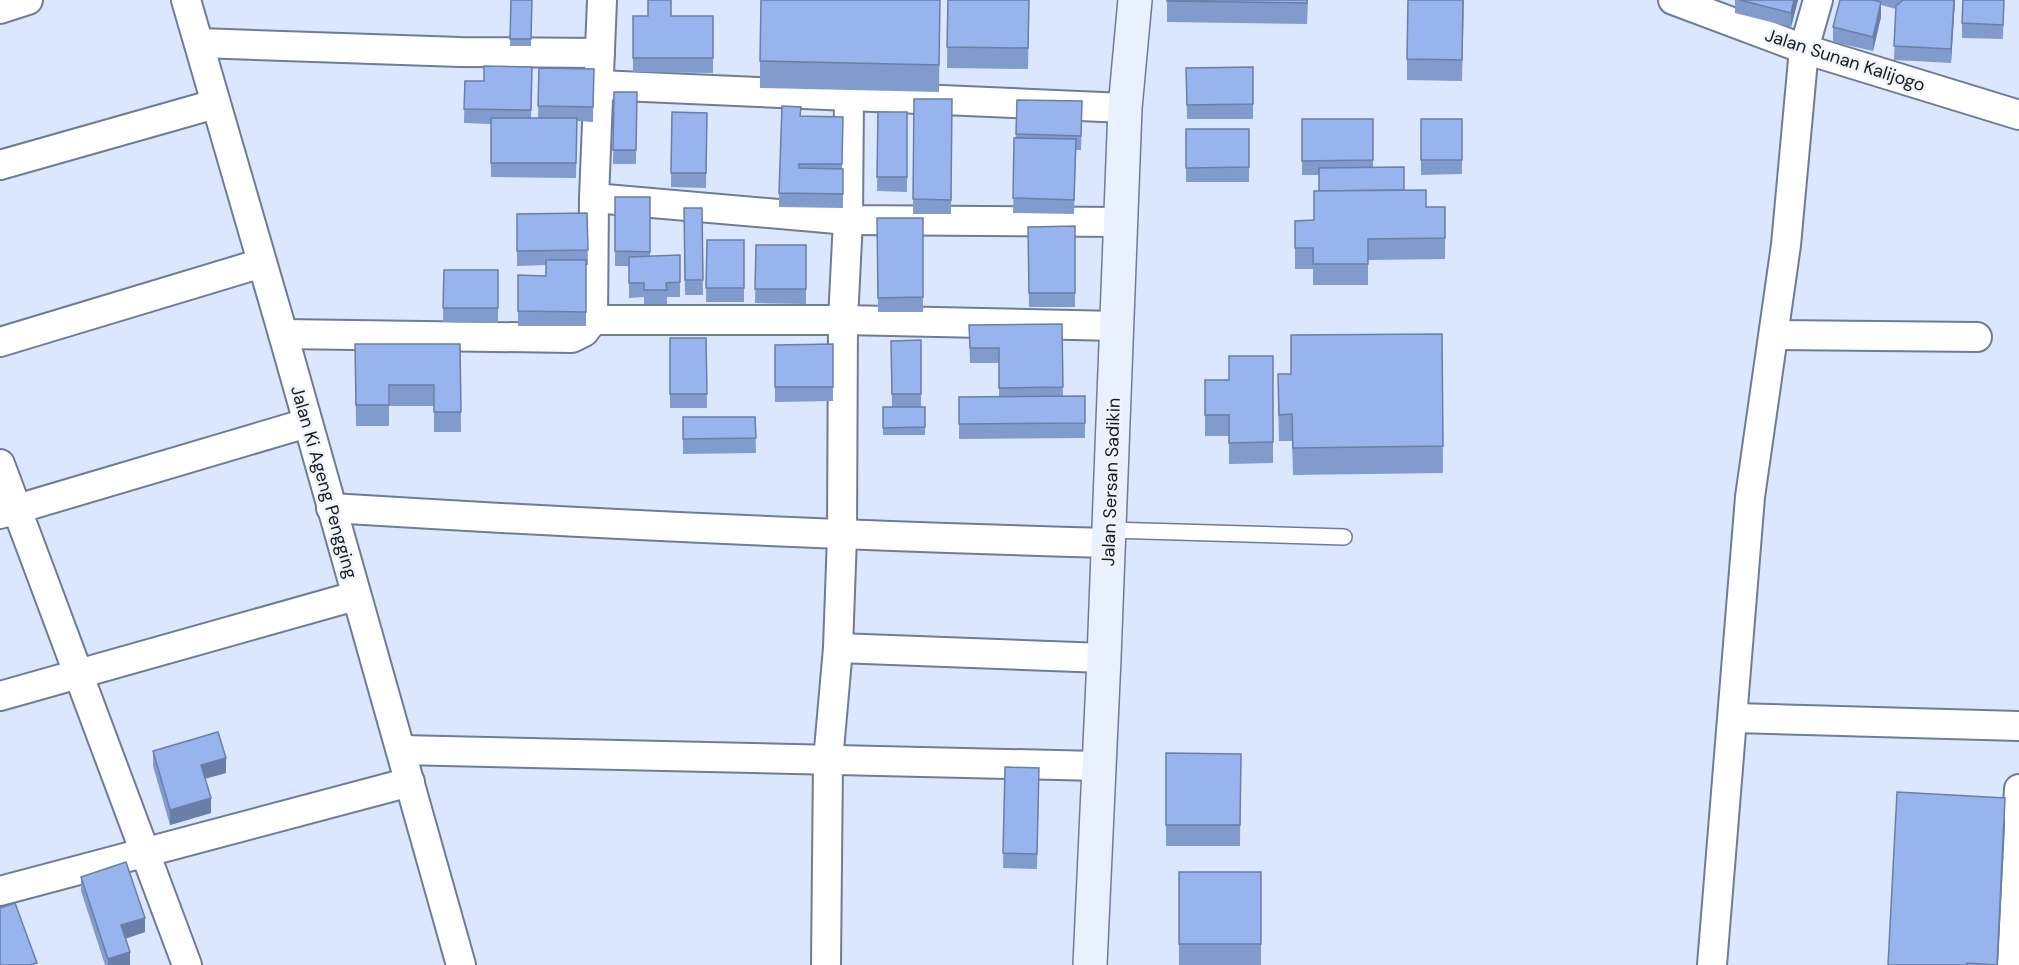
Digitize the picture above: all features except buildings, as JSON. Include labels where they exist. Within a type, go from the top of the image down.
[{"type":"main road","name":"Jalan Sersan Sadikin","points":[[1090,965],[1125,108],[1135,0]]},
{"type":"street","points":[[0,9],[28,0]]},
{"type":"street","name":"Jalan Ki Ageng Pengging","points":[[186,0],[461,965]]},
{"type":"street","points":[[283,334],[572,338],[584,332],[593,320],[594,198],[603,0]]},
{"type":"street","name":"Jalan Sunan Kalijogo","points":[[1673,0],[1804,49],[2019,115]]},
{"type":"street","points":[[1712,965],[1734,718],[1750,497],[1786,245],[1804,49],[1818,0]]},
{"type":"street","points":[[199,43],[460,52],[600,53]]},
{"type":"street","points":[[598,85],[1125,108]]},
{"type":"street","points":[[826,965],[828,761],[838,648],[842,536],[843,320],[848,220],[849,96]]},
{"type":"street","points":[[0,165],[215,104]]},
{"type":"street","points":[[594,198],[848,220],[1122,222]]},
{"type":"street","points":[[0,342],[262,263]]},
{"type":"street","points":[[593,320],[843,320],[1117,326]]},
{"type":"street","points":[[1774,335],[1977,337]]},
{"type":"street","points":[[8,512],[307,423]]},
{"type":"street","points":[[0,464],[8,512],[79,675],[187,965]]},
{"type":"street","points":[[331,508],[842,536],[1109,537]]},
{"type":"street","points":[[0,696],[355,596]]},
{"type":"street","points":[[838,648],[1104,658]]},
{"type":"street","points":[[1734,718],[2019,726]]},
{"type":"street","points":[[401,750],[1098,766]]},
{"type":"street","points":[[0,891],[410,782]]},
{"type":"street","points":[[2008,965],[2019,789]]},
{"type":"lane","points":[[1109,537],[1344,537]]}]
